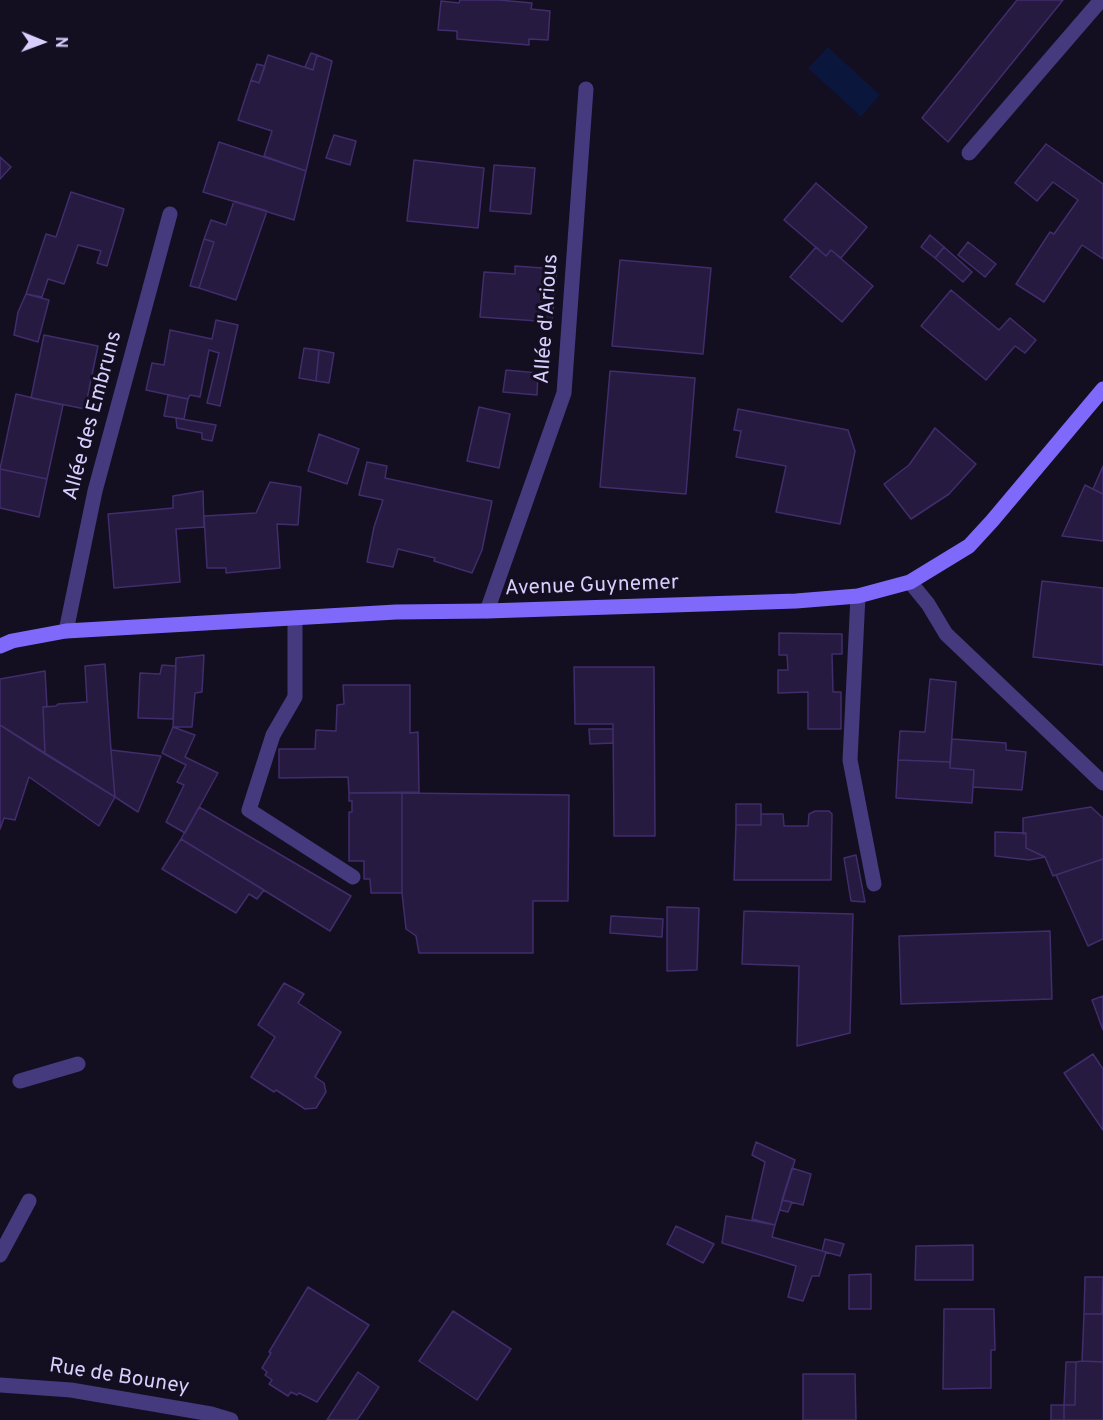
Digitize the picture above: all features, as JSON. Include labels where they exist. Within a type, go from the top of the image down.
[{"type":"main road","name":"Avenue Guynemer","points":[[0,646],[66,631],[396,612],[796,601],[858,596],[910,582],[969,546],[1103,389]]},
{"type":"street","points":[[969,153],[1101,0]]},
{"type":"street","name":"Allée d'Arious","points":[[487,611],[564,393],[586,89]]},
{"type":"street","name":"Allée des Embruns","points":[[66,631],[95,491],[170,214]]},
{"type":"street","points":[[910,582],[928,604],[946,634],[1103,783]]},
{"type":"street","points":[[858,596],[850,760],[874,884]]},
{"type":"street","points":[[295,618],[295,697],[273,735],[249,810],[353,878]]},
{"type":"street","points":[[20,1081],[78,1064]]},
{"type":"street","points":[[0,1255],[29,1201]]},
{"type":"street","name":"Rue de Bouney","points":[[0,1384],[71,1390],[211,1414],[231,1420]]},
{"type":"water","points":[[828,47],[880,95],[861,117],[808,68]]},
{"type":"building","points":[[460,0],[532,3],[531,9],[550,11],[548,40],[529,39],[529,45],[457,39],[457,31],[438,30],[441,1],[459,3]]},
{"type":"building","points":[[1017,0],[1063,0],[948,142],[922,118]]},
{"type":"building","points":[[311,53],[317,55],[313,70],[305,67]]},
{"type":"building","points":[[268,55],[313,70],[317,55],[332,61],[306,171],[264,156],[272,131],[238,120],[251,80],[259,83]]},
{"type":"building","points":[[257,64],[265,66],[259,83],[251,80]]},
{"type":"building","points":[[334,135],[356,141],[350,165],[326,158]]},
{"type":"building","points":[[219,142],[306,171],[294,220],[203,192]]},
{"type":"building","points":[[1046,144],[1103,184],[1103,259],[1082,245],[1044,302],[1016,284],[1050,232],[1054,234],[1078,200],[1053,182],[1037,201],[1015,183]]},
{"type":"building","points":[[0,157],[11,167],[0,179]]},
{"type":"building","points":[[414,160],[484,168],[478,228],[407,221]]},
{"type":"building","points":[[494,165],[535,168],[531,214],[490,211]]},
{"type":"building","points":[[816,183],[867,227],[841,258],[831,250],[826,256],[784,220]]},
{"type":"building","points":[[71,192],[124,209],[107,266],[97,263],[101,251],[78,245],[64,284],[48,279],[42,297],[26,294],[46,234],[56,237]]},
{"type":"building","points":[[234,201],[267,211],[236,300],[199,288],[214,242],[204,239],[211,220],[226,225]]},
{"type":"building","points":[[930,235],[944,247],[935,258],[921,247]]},
{"type":"building","points":[[204,239],[214,242],[199,288],[190,286]]},
{"type":"building","points":[[968,242],[996,264],[985,277],[958,255]]},
{"type":"building","points":[[816,247],[826,256],[831,250],[873,286],[842,322],[790,277]]},
{"type":"building","points":[[944,247],[972,272],[963,282],[935,258]]},
{"type":"building","points":[[620,260],[711,268],[703,354],[612,346]]},
{"type":"building","points":[[515,266],[557,269],[552,322],[480,317],[484,272],[515,274]]},
{"type":"building","points":[[951,290],[999,330],[1010,318],[1036,340],[1025,353],[1015,346],[986,380],[921,326]]},
{"type":"building","points":[[26,294],[49,300],[38,342],[14,335],[18,312]]},
{"type":"building","points":[[216,320],[238,325],[220,406],[207,403],[219,353],[209,350],[200,397],[190,395],[188,399],[146,390],[152,363],[164,365],[170,330],[212,339]]},
{"type":"building","points":[[44,335],[98,346],[85,409],[31,398]]},
{"type":"building","points":[[304,348],[319,350],[316,381],[299,378]]},
{"type":"building","points":[[319,350],[334,353],[329,383],[316,381]]},
{"type":"building","points":[[506,370],[538,373],[537,395],[503,392]]},
{"type":"building","points":[[610,371],[695,378],[686,494],[600,487]]},
{"type":"building","points":[[16,394],[63,405],[47,479],[0,469]]},
{"type":"building","points":[[168,395],[188,399],[184,419],[164,416]]},
{"type":"building","points":[[479,407],[510,414],[499,468],[467,461]]},
{"type":"building","points":[[738,409],[848,430],[855,451],[840,524],[776,512],[786,466],[736,457],[741,431],[734,430]]},
{"type":"building","points":[[176,418],[216,425],[212,441],[202,439],[202,433],[177,428]]},
{"type":"building","points":[[935,428],[976,464],[949,494],[911,519],[884,484],[909,465]]},
{"type":"building","points":[[319,434],[359,449],[347,484],[308,471]]},
{"type":"building","points":[[367,462],[387,466],[385,478],[492,501],[482,550],[472,573],[434,561],[435,558],[398,549],[393,567],[367,562],[374,527],[383,500],[359,495]]},
{"type":"building","points":[[1103,466],[1103,494],[1093,489]]},
{"type":"building","points":[[0,469],[47,479],[39,517],[0,508]]},
{"type":"building","points":[[270,482],[301,487],[298,525],[277,524],[280,568],[226,573],[226,568],[207,568],[204,516],[256,513]]},
{"type":"building","points":[[1085,485],[1103,494],[1103,541],[1062,536]]},
{"type":"building","points":[[203,491],[204,527],[176,529],[180,582],[114,588],[108,514],[173,508],[173,496]]},
{"type":"building","points":[[1042,581],[1103,588],[1103,665],[1033,657]]},
{"type":"building","points":[[779,633],[842,634],[842,654],[832,654],[833,692],[841,692],[841,729],[808,729],[808,692],[778,693],[778,670],[788,670],[787,655],[779,655]]},
{"type":"building","points":[[204,655],[202,692],[195,693],[192,727],[173,727],[176,658]]},
{"type":"building","points":[[105,664],[115,797],[45,754],[43,707],[87,702],[85,666]]},
{"type":"building","points":[[162,665],[176,666],[173,719],[138,718],[140,673],[160,674]]},
{"type":"building","points":[[574,667],[654,667],[655,836],[614,836],[613,724],[575,724]]},
{"type":"building","points":[[45,671],[47,707],[43,707],[45,754],[0,725],[0,679]]},
{"type":"building","points":[[930,679],[956,682],[950,762],[898,760],[900,731],[925,732]]},
{"type":"building","points":[[343,685],[410,685],[410,733],[418,732],[419,792],[349,793],[348,777],[279,778],[279,749],[315,749],[316,730],[336,731],[337,705],[344,704]]},
{"type":"building","points":[[0,725],[115,797],[99,826],[29,777],[15,820],[4,818],[0,829]]},
{"type":"building","points":[[173,727],[195,735],[185,757],[218,773],[185,833],[166,822],[184,785],[177,782],[186,765],[162,753]]},
{"type":"building","points":[[589,729],[613,729],[613,743],[590,744]]},
{"type":"building","points":[[952,739],[1006,743],[1006,750],[1026,752],[1022,790],[973,787],[974,770],[950,768]]},
{"type":"building","points":[[111,750],[161,756],[138,812],[115,797]]},
{"type":"building","points":[[898,760],[950,762],[950,768],[974,770],[972,803],[896,798]]},
{"type":"building","points":[[349,793],[402,793],[402,893],[371,893],[370,879],[364,879],[364,861],[349,861],[349,812],[352,812],[352,801],[349,801]]},
{"type":"building","points":[[402,793],[569,795],[568,901],[533,901],[533,953],[419,953],[416,936],[406,929],[402,893]]},
{"type":"building","points":[[736,804],[761,804],[761,825],[736,825]]},
{"type":"building","points":[[199,807],[351,896],[330,931],[181,839]]},
{"type":"building","points":[[1091,807],[1103,818],[1103,859],[1053,876],[1045,857],[1026,848],[1023,818]]},
{"type":"building","points":[[815,811],[829,811],[832,814],[831,880],[734,880],[736,825],[761,825],[761,814],[783,814],[784,826],[808,826],[809,814]]},
{"type":"building","points":[[995,832],[1026,833],[1026,848],[1045,857],[1029,860],[995,856]]},
{"type":"building","points":[[181,839],[264,890],[257,899],[249,894],[236,913],[162,869]]},
{"type":"building","points":[[856,855],[865,902],[851,901],[844,858]]},
{"type":"building","points":[[1103,859],[1103,939],[1088,946],[1056,875]]},
{"type":"building","points":[[667,907],[699,908],[697,970],[667,971]]},
{"type":"building","points":[[744,911],[853,914],[850,1033],[797,1046],[799,966],[742,964]]},
{"type":"building","points":[[611,916],[663,919],[662,937],[610,933]]},
{"type":"building","points":[[1050,931],[1052,999],[901,1004],[899,936]]},
{"type":"building","points":[[284,983],[304,994],[298,1003],[341,1032],[315,1077],[324,1083],[326,1092],[316,1108],[305,1109],[251,1077],[275,1037],[258,1025]]},
{"type":"building","points":[[1103,996],[1103,1030],[1092,1000]]},
{"type":"building","points":[[1093,1054],[1103,1069],[1103,1130],[1064,1073]]},
{"type":"building","points":[[756,1142],[795,1160],[775,1225],[752,1219],[765,1162],[752,1155]]},
{"type":"building","points":[[792,1168],[811,1174],[803,1205],[782,1200]]},
{"type":"building","points":[[782,1200],[792,1202],[788,1212],[780,1210]]},
{"type":"building","points":[[726,1216],[775,1225],[772,1237],[826,1252],[819,1276],[812,1276],[803,1301],[788,1297],[796,1266],[722,1243]]},
{"type":"building","points":[[676,1226],[714,1244],[703,1263],[667,1244]]},
{"type":"building","points":[[825,1239],[844,1244],[840,1256],[822,1251]]},
{"type":"building","points":[[973,1245],[973,1280],[915,1280],[916,1246]]},
{"type":"building","points":[[871,1274],[871,1309],[849,1309],[849,1275]]},
{"type":"building","points":[[1085,1277],[1103,1277],[1102,1314],[1084,1314]]},
{"type":"building","points":[[308,1287],[369,1325],[317,1402],[299,1393],[297,1395],[291,1392],[288,1396],[269,1384],[272,1380],[265,1375],[267,1372],[262,1368],[271,1353],[269,1352]]},
{"type":"building","points":[[1103,1287],[1103,1362],[1082,1361],[1084,1314],[1102,1314]]},
{"type":"building","points":[[944,1309],[994,1309],[995,1350],[991,1350],[991,1388],[943,1389]]},
{"type":"building","points":[[453,1311],[511,1349],[477,1400],[419,1361]]},
{"type":"building","points":[[1066,1362],[1076,1362],[1075,1405],[1064,1405]]},
{"type":"building","points":[[1076,1362],[1103,1362],[1103,1420],[1064,1420],[1064,1405],[1075,1405]]},
{"type":"building","points":[[358,1372],[379,1387],[357,1420],[327,1420]]},
{"type":"building","points":[[803,1374],[855,1374],[856,1420],[803,1420]]},
{"type":"building","points":[[1051,1405],[1064,1405],[1064,1420],[1051,1420]]}]
